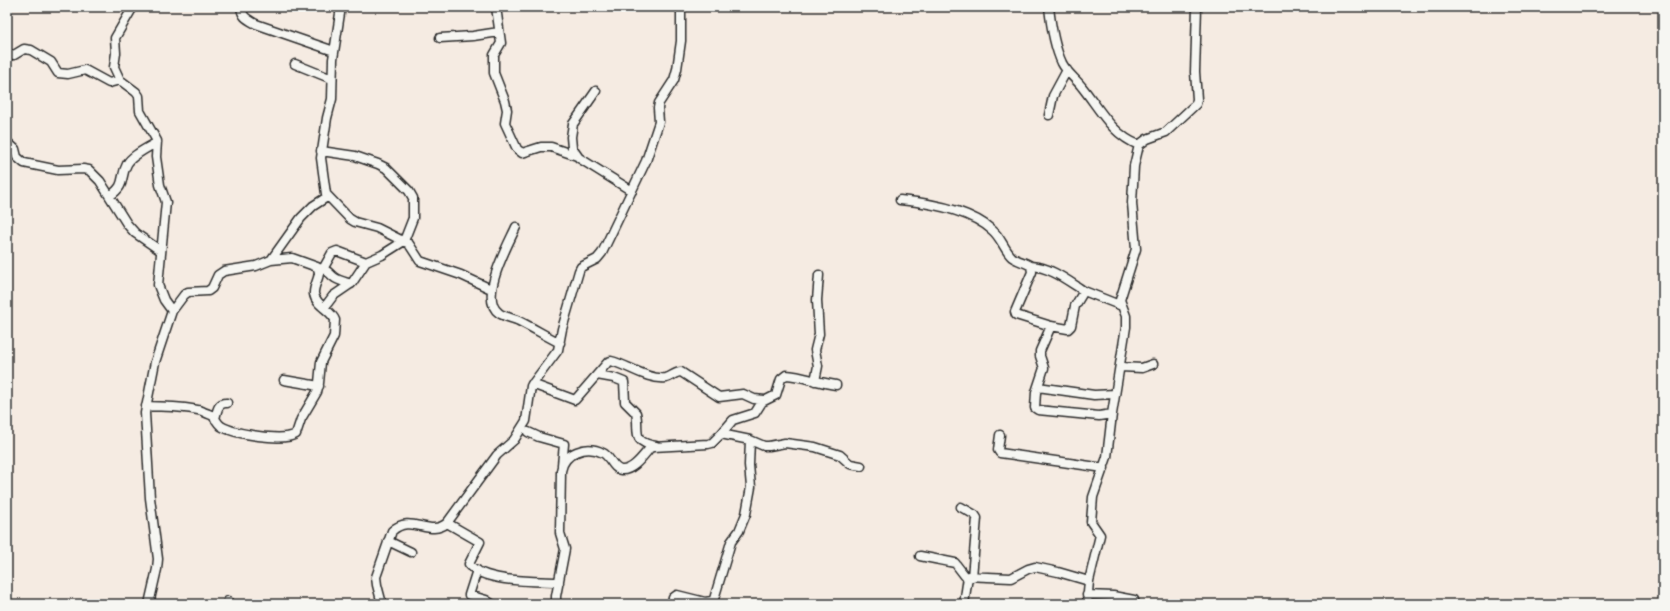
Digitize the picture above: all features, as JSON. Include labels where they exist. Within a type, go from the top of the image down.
[{"type":"street","points":[[133,7],[115,38],[116,53],[114,67],[120,80],[136,92],[140,111],[157,142],[156,157],[160,185],[166,202],[158,285],[164,300],[172,311]]},
{"type":"street","points":[[241,7],[242,15],[246,19],[256,24],[334,51]]},
{"type":"street","points":[[341,7],[334,51],[332,98],[321,151],[324,189],[328,197],[355,222],[377,228],[412,246],[417,258],[420,261],[461,275],[491,289]]},
{"type":"street","points":[[496,7],[501,43],[494,55],[494,73],[507,110],[505,123],[516,149],[522,153],[542,147],[551,147],[577,156],[632,191]]},
{"type":"street","points":[[382,604],[376,581],[392,531],[396,528],[413,524],[436,529],[447,523],[492,462],[514,440],[526,421],[532,384],[555,355],[560,343],[562,329],[579,271],[581,267],[597,259],[602,253],[646,161],[659,122],[659,103],[676,75],[681,41],[681,7]]},
{"type":"street","points":[[1049,7],[1054,38],[1062,63],[1081,85],[1100,112],[1122,136],[1139,145]]},
{"type":"street","points":[[1087,604],[1089,581],[1100,535],[1091,522],[1093,497],[1107,457],[1126,322],[1126,316],[1120,300],[1136,249],[1132,203],[1134,166],[1139,145],[1147,139],[1166,132],[1196,104],[1195,72],[1197,7]]},
{"type":"street","points":[[440,38],[473,36],[499,32]]},
{"type":"street","points":[[7,54],[14,55],[24,50],[31,50],[51,62],[58,72],[68,74],[85,70],[109,83],[120,80]]},
{"type":"street","points":[[295,64],[332,78]]},
{"type":"street","points":[[1049,115],[1053,96],[1067,70]]},
{"type":"street","points":[[577,156],[571,143],[571,129],[596,91]]},
{"type":"street","points":[[7,142],[16,149],[17,157],[24,163],[58,170],[76,168],[89,170],[100,180],[127,224],[135,233],[161,251]]},
{"type":"street","points":[[110,196],[118,191],[121,186],[128,162],[157,142]]},
{"type":"street","points":[[321,151],[354,156],[386,168],[409,191],[413,198],[413,218],[404,241],[382,255],[366,262],[350,284],[333,296],[324,308]]},
{"type":"street","points":[[271,260],[301,218],[313,206],[328,197]]},
{"type":"street","points":[[900,200],[934,205],[970,216],[991,228],[1011,256],[1031,266],[1039,266],[1049,270],[1084,291],[1122,306]]},
{"type":"street","points":[[516,227],[491,289],[492,303],[498,312],[560,343]]},
{"type":"street","points":[[146,406],[191,409],[209,414],[219,425],[234,431],[273,437],[295,435],[301,419],[317,392],[321,362],[335,334],[334,318],[319,303],[314,293],[320,268],[332,253],[337,251],[366,262]]},
{"type":"street","points":[[149,604],[158,559],[150,498],[148,450],[145,425],[146,406],[155,362],[172,311],[188,292],[208,291],[212,288],[218,275],[224,271],[256,266],[271,260],[292,258],[328,270],[334,277],[350,284]]},
{"type":"street","points":[[1031,266],[1032,272],[1024,288],[1015,314],[1051,326],[1066,329],[1070,328],[1075,306],[1084,291]]},
{"type":"street","points":[[814,381],[818,366],[815,350],[819,334],[817,300],[819,275]]},
{"type":"street","points":[[1051,326],[1040,351],[1044,368],[1038,387],[1035,406],[1036,409],[1099,416],[1112,414]]},
{"type":"street","points":[[532,384],[575,400],[611,361],[640,373],[662,377],[668,377],[681,372],[719,397],[743,394],[754,399],[765,400]]},
{"type":"street","points":[[1120,367],[1142,368],[1153,364]]},
{"type":"street","points":[[597,376],[602,378],[614,378],[624,382],[624,399],[636,413],[636,431],[638,437],[647,444],[657,446],[708,444],[715,440],[733,420],[755,413],[765,400],[776,395],[781,379],[786,375],[800,376],[814,381],[836,385]]},
{"type":"street","points":[[284,380],[319,386]]},
{"type":"street","points":[[1038,387],[1094,395],[1115,394]]},
{"type":"street","points":[[215,419],[219,405],[222,403],[227,403]]},
{"type":"street","points":[[528,432],[539,437],[564,444],[560,489],[560,534],[565,549],[556,604]]},
{"type":"street","points":[[721,434],[750,440],[764,446],[785,443],[815,447],[834,452],[850,464],[861,466]]},
{"type":"street","points":[[1000,435],[998,450],[1000,453],[1104,468]]},
{"type":"street","points":[[671,604],[673,598],[677,595],[705,602],[712,601],[714,599],[731,542],[739,531],[746,514],[751,487],[749,465],[750,440]]},
{"type":"street","points":[[562,465],[577,451],[598,451],[607,456],[616,468],[623,470],[636,464],[650,448],[657,446]]},
{"type":"street","points":[[962,507],[975,515],[977,518],[970,577],[964,604]]},
{"type":"street","points":[[447,523],[480,542],[469,564],[477,570],[493,577],[559,582]]},
{"type":"street","points":[[388,541],[411,552]]},
{"type":"street","points":[[920,556],[955,563],[965,576],[970,577],[1011,578],[1035,567],[1089,581]]},
{"type":"street","points":[[477,570],[469,595],[486,600],[492,604]]},
{"type":"street","points":[[1087,595],[1125,598],[1134,600],[1135,604]]}]
